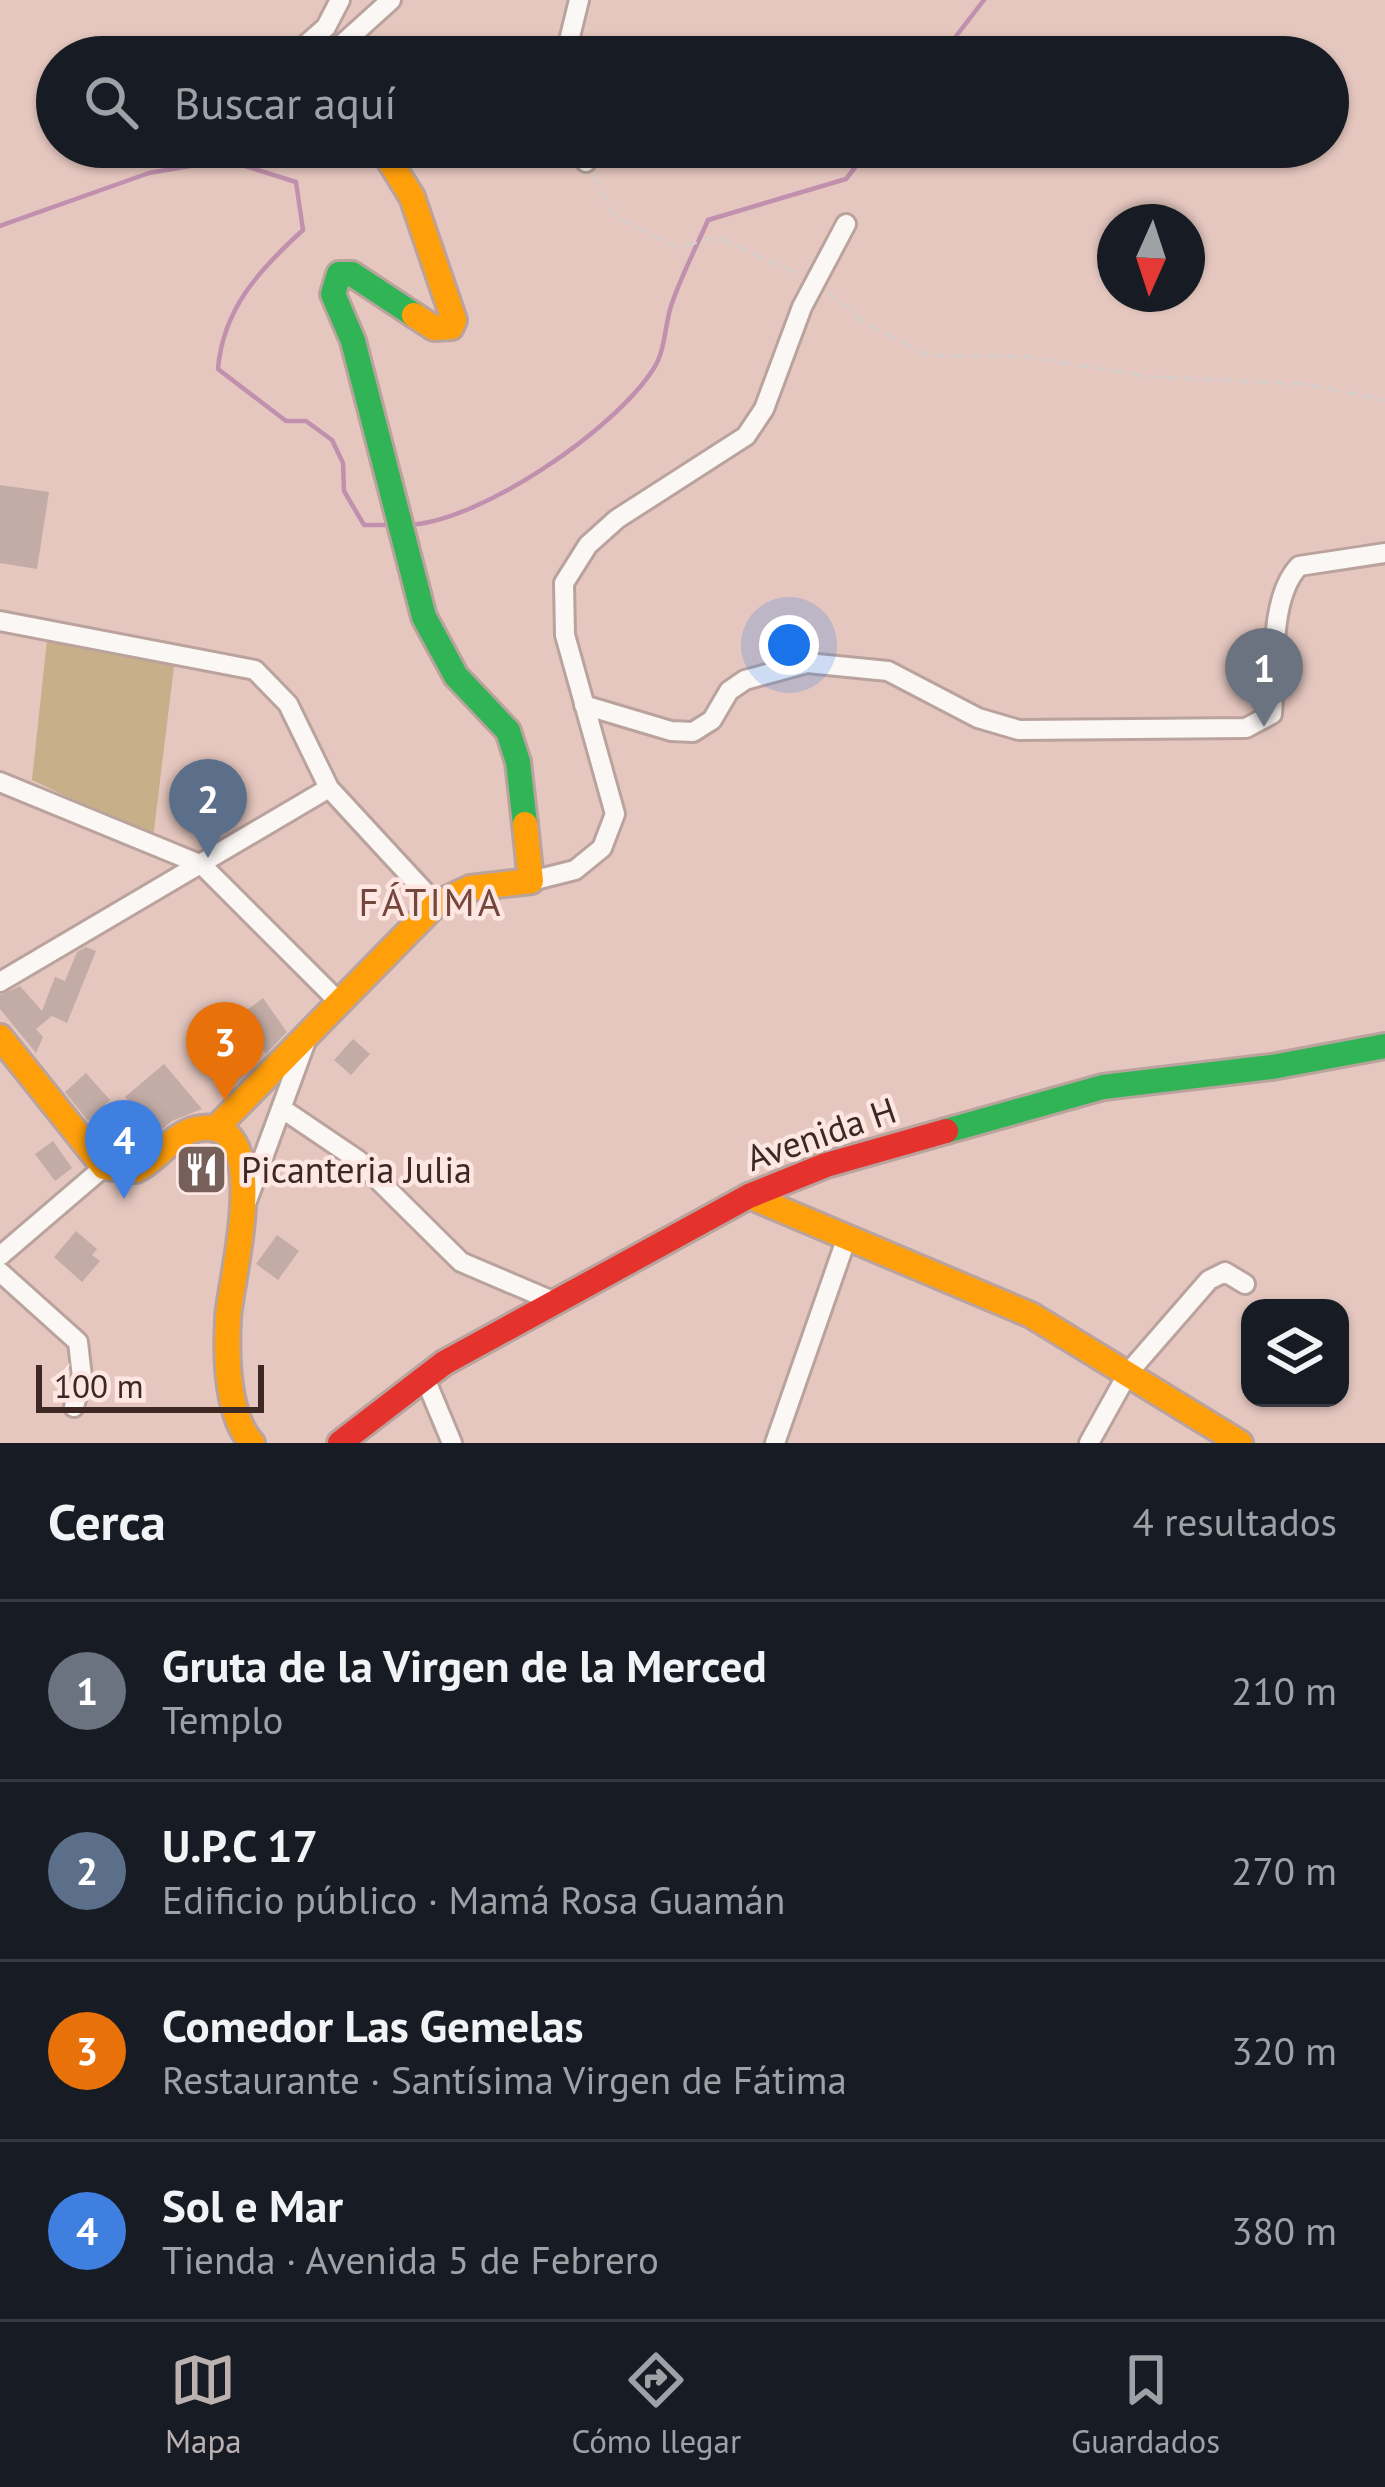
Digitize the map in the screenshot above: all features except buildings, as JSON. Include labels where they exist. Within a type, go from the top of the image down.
[{"type":"street","points":[[316,36],[340,0]]},
{"type":"street","points":[[351,36],[391,0]]},
{"type":"street","points":[[570,36],[579,0]]},
{"type":"street","points":[[393,168],[412,197],[455,314],[451,327],[434,328],[352,274],[339,274],[333,283],[401,540],[439,649],[456,676],[508,731],[518,762],[531,881]]},
{"type":"street","points":[[214,1129],[306,1041],[436,904],[458,890],[575,870],[602,848],[615,814],[565,635],[564,584],[588,545],[616,519],[746,436],[764,410],[814,280],[846,224]]},
{"type":"street","points":[[584,705],[693,733],[712,720],[729,691],[745,680],[807,663],[888,671],[978,718],[1019,730],[1246,728],[1272,714],[1282,595],[1289,576],[1299,566],[1385,553]]},
{"type":"street","points":[[0,621],[255,670],[288,704],[329,788],[436,904]]},
{"type":"street","points":[[0,782],[202,865],[339,1002]]},
{"type":"street","points":[[0,982],[329,788]]},
{"type":"street","points":[[0,1036],[104,1167],[129,1174],[141,1171],[192,1129],[214,1129],[234,1143],[242,1161],[245,1205],[227,1314],[242,1439]]},
{"type":"street","points":[[245,1205],[306,1041]]},
{"type":"street","name":"Avenida H","points":[[340,1443],[424,1376],[555,1302],[748,1196],[846,1158],[1103,1087],[1272,1067],[1385,1046]]},
{"type":"street","points":[[284,1110],[358,1160],[461,1262],[555,1302]]},
{"type":"street","points":[[0,1256],[104,1167]]},
{"type":"street","points":[[748,1196],[1031,1315],[1240,1443]]},
{"type":"street","points":[[775,1443],[847,1237]]},
{"type":"street","points":[[0,1272],[78,1342],[82,1377],[74,1407]]},
{"type":"street","points":[[1089,1443],[1128,1373],[1209,1280],[1225,1272],[1245,1284]]},
{"type":"street","points":[[424,1376],[452,1443]]},
{"type":"path","points":[[590,168],[615,217],[678,248],[716,237],[814,280],[861,320],[925,355],[1028,357],[1154,376],[1304,384],[1385,400]]},
{"type":"shaded area","points":[[47,640],[175,658],[153,838],[32,780]]},
{"type":"waterway","points":[[956,36],[984,0]]},
{"type":"waterway","points":[[0,226],[149,173],[179,168]]},
{"type":"waterway","points":[[251,168],[296,182],[303,230],[272,260],[235,309],[218,369],[286,421],[306,421],[332,440],[343,463],[344,491],[364,525],[390,525]]},
{"type":"waterway","points":[[407,525],[437,520],[507,491],[610,418],[658,361],[675,295],[708,220],[846,179],[855,168]]},
{"type":"traffic: fast","points":[[414,315],[352,274],[339,274],[333,294],[353,341],[424,617],[456,676],[508,731],[518,762],[525,824]]},
{"type":"traffic: fast","points":[[946,1131],[1103,1087],[1272,1067],[1385,1046]]},
{"type":"traffic: slow","points":[[394,168],[412,197],[454,320],[451,327],[434,328],[414,315]]},
{"type":"traffic: slow","points":[[215,1129],[436,904],[470,888],[531,881],[525,824]]},
{"type":"traffic: slow","points":[[0,1037],[104,1167],[136,1170],[196,1129],[221,1131],[236,1146],[243,1204],[228,1319],[228,1367],[237,1417],[252,1443]]},
{"type":"traffic: slow","points":[[749,1196],[1031,1315],[1240,1443]]},
{"type":"traffic: jam","points":[[340,1443],[444,1363],[749,1196],[826,1165],[946,1131]]},
{"type":"place","name":"Gruta de la Virgen de la Merced","points":[[1264,727]]},
{"type":"place","name":"U.P.C 17","points":[[208,858]]},
{"type":"place","name":"Comedor Las Gemelas","points":[[225,1101]]},
{"type":"place","name":"Picanteria Julia","points":[[202,1170]]},
{"type":"place","name":"Sol e Mar","points":[[124,1199]]},
{"type":"district","name":"FÁTIMA","points":[[431,902]]}]
